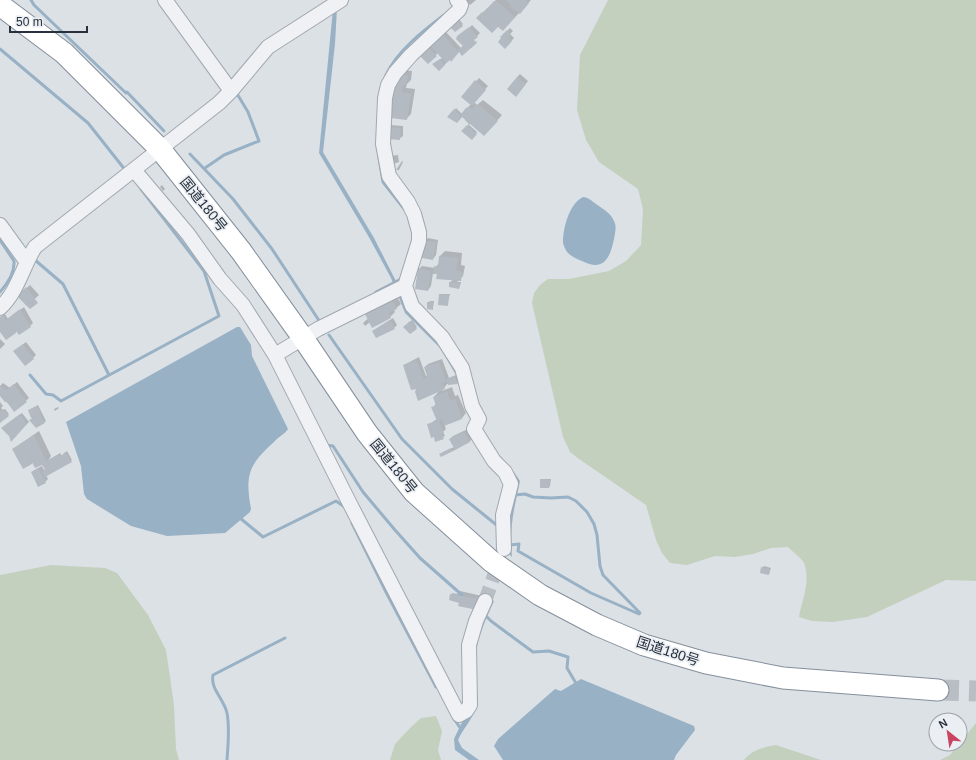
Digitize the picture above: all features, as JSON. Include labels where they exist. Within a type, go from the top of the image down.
[{"type":"highway","name":"国道180号","points":[[0,5],[64,53],[160,150],[241,251],[303,338],[367,433],[414,492],[491,561],[540,595],[597,625],[644,645],[706,663],[783,678],[938,690]]},
{"type":"street","points":[[165,0],[231,92]]},
{"type":"street","points":[[0,308],[15,292],[26,261],[35,248],[231,92],[268,47],[341,0]]},
{"type":"street","points":[[457,0],[461,5],[459,10],[411,55],[395,73],[388,85],[385,98],[383,144],[386,169],[389,176],[408,202],[414,214],[419,232],[419,241],[405,286],[412,306],[442,337],[462,368],[476,424],[494,461],[505,472],[510,480],[510,487],[503,515],[504,550]]},
{"type":"street","points":[[134,170],[188,234],[220,278],[243,305],[275,355],[459,715],[466,711],[470,705],[469,644],[476,621],[485,601]]},
{"type":"street","points":[[0,225],[26,261]]},
{"type":"street","points":[[275,355],[303,338],[405,286]]},
{"type":"green space","points":[[608,0],[976,0],[976,581],[946,580],[867,617],[833,622],[812,621],[799,617],[806,584],[806,570],[803,561],[788,547],[771,548],[753,554],[735,557],[715,556],[687,565],[670,563],[662,553],[656,540],[646,505],[570,452],[563,437],[532,303],[534,293],[540,285],[548,279],[569,279],[609,271],[626,261],[641,245],[643,209],[638,189],[599,162],[586,140],[577,110],[580,55]]},
{"type":"green space","points":[[51,565],[105,568],[117,573],[148,615],[166,650],[174,705],[176,749],[179,760],[0,760],[0,575]]},
{"type":"green space","points":[[436,716],[442,731],[438,750],[441,760],[390,760],[395,744],[410,728],[421,718]]},
{"type":"green space","points":[[976,723],[976,760],[940,760],[950,755],[952,752],[968,752],[968,733]]},
{"type":"green space","points":[[776,745],[821,760],[744,760],[758,750]]},
{"type":"water","points":[[337,8],[335,44],[323,152],[374,238],[399,287],[456,364],[471,411],[496,453],[514,472],[520,481],[512,527],[512,557],[508,553],[511,494],[468,415],[456,375],[440,348],[405,313],[391,278],[370,239],[319,153],[333,9]]},
{"type":"water","points":[[583,197],[590,199],[606,211],[613,218],[615,223],[616,228],[610,252],[605,261],[601,264],[590,264],[575,258],[570,255],[564,247],[564,230],[568,217],[574,205]]},
{"type":"water","points":[[237,327],[240,327],[251,345],[252,356],[288,429],[265,450],[250,472],[248,488],[251,509],[250,512],[225,533],[167,536],[131,526],[87,499],[84,494],[81,466],[66,422]]},
{"type":"water","points":[[490,599],[494,601],[483,627],[476,652],[476,707],[472,717],[458,740],[462,748],[479,760],[469,760],[455,750],[454,739],[463,720],[469,661]]},
{"type":"water","points":[[581,679],[694,726],[695,730],[676,755],[674,760],[503,760],[494,746],[498,739],[555,689],[561,691]]},
{"type":"building","points":[[506,0],[526,0],[529,3],[520,14],[510,7],[511,5]]},
{"type":"building","points":[[494,1],[496,3],[497,1],[515,17],[503,31],[498,27],[492,33],[476,18]]},
{"type":"building","points":[[457,19],[463,26],[455,32],[450,27]]},
{"type":"building","points":[[469,27],[478,37],[474,40],[477,43],[462,56],[459,52],[451,62],[450,60],[446,63],[429,44],[442,33],[457,51],[463,46],[456,39],[457,36]]},
{"type":"building","points":[[507,30],[511,35],[508,38],[512,41],[505,49],[498,42],[501,38],[500,37]]},
{"type":"building","points":[[427,46],[437,56],[428,64],[419,55]]},
{"type":"building","points":[[440,59],[445,65],[439,71],[432,64]]},
{"type":"building","points":[[398,74],[408,76],[406,86],[403,85],[402,92],[411,94],[407,120],[390,118],[389,104],[394,81]]},
{"type":"building","points":[[517,77],[526,84],[516,97],[507,89]]},
{"type":"building","points":[[475,80],[486,90],[472,106],[461,97]]},
{"type":"building","points":[[478,104],[498,121],[484,136],[462,117],[463,116],[461,114],[466,108],[469,107],[472,109]]},
{"type":"building","points":[[454,109],[462,117],[457,123],[447,117]]},
{"type":"building","points":[[467,125],[477,134],[472,140],[461,131]]},
{"type":"building","points":[[386,127],[401,128],[400,140],[386,139]]},
{"type":"building","points":[[424,241],[436,242],[433,260],[422,258]]},
{"type":"building","points":[[439,256],[458,258],[456,270],[462,272],[461,281],[436,279],[437,274],[433,274],[434,266],[438,267]]},
{"type":"building","points":[[418,268],[431,271],[428,291],[415,289]]},
{"type":"building","points":[[449,282],[460,283],[459,289],[449,287]]},
{"type":"building","points":[[26,287],[38,303],[30,309],[17,296]]},
{"type":"building","points":[[439,294],[449,295],[448,306],[438,305]]},
{"type":"building","points":[[391,298],[397,309],[389,313],[391,318],[372,328],[364,312]]},
{"type":"building","points":[[427,302],[433,302],[433,310],[427,309]]},
{"type":"building","points":[[20,309],[31,327],[19,335],[15,330],[16,333],[6,340],[0,332],[0,317],[3,315],[11,326],[7,319]]},
{"type":"building","points":[[390,320],[395,329],[376,338],[372,331]]},
{"type":"building","points":[[410,321],[417,329],[410,334],[403,327]]},
{"type":"building","points":[[23,344],[34,359],[25,366],[13,351]]},
{"type":"building","points":[[416,360],[424,379],[427,376],[424,367],[439,362],[446,382],[439,385],[443,384],[445,389],[418,401],[415,392],[416,389],[411,390],[403,365]]},
{"type":"building","points":[[454,376],[458,384],[448,385],[446,379]]},
{"type":"building","points":[[14,384],[27,402],[14,412],[7,401],[5,402],[0,396],[0,386],[6,390]]},
{"type":"building","points":[[447,391],[450,400],[455,399],[462,419],[444,426],[442,419],[439,420],[444,433],[437,436],[442,434],[444,439],[435,442],[434,437],[431,438],[427,424],[437,421],[431,407],[436,406],[433,397]]},
{"type":"building","points":[[37,406],[41,413],[31,418],[28,410]]},
{"type":"building","points":[[3,409],[9,416],[0,423],[0,412]]},
{"type":"building","points":[[20,414],[27,424],[11,442],[9,436],[1,428]]},
{"type":"building","points":[[40,414],[45,423],[36,428],[29,420]]},
{"type":"building","points":[[464,432],[470,442],[455,450],[449,439]]},
{"type":"building","points":[[34,435],[46,461],[57,455],[61,456],[65,452],[72,462],[45,477],[42,471],[45,469],[42,465],[35,468],[29,456],[32,464],[23,469],[12,449]]},
{"type":"building","points":[[451,448],[453,451],[441,457],[439,454]]},
{"type":"building","points":[[38,468],[46,483],[38,487],[31,472]]},
{"type":"building","points":[[540,479],[550,480],[549,488],[540,488]]},
{"type":"building","points":[[761,567],[770,569],[769,575],[760,573]]},
{"type":"building","points":[[450,594],[480,599],[477,610],[458,606],[459,603],[449,600]]},
{"type":"waterway","points":[[31,0],[34,5],[126,93],[127,92],[164,131]]},
{"type":"waterway","points":[[386,75],[391,66],[404,50],[419,35],[444,15]]},
{"type":"waterway","points":[[0,49],[88,123],[126,171]]},
{"type":"waterway","points":[[205,168],[224,155],[259,141],[248,112],[236,92]]},
{"type":"waterway","points":[[190,154],[233,199],[272,249],[320,322]]},
{"type":"waterway","points":[[379,158],[383,182],[405,210]]},
{"type":"waterway","points":[[30,375],[46,394],[53,395],[61,401],[219,316],[204,271],[141,189]]},
{"type":"waterway","points":[[0,240],[14,261],[10,278],[0,292]]},
{"type":"waterway","points":[[35,260],[63,284],[109,375]]},
{"type":"waterway","points":[[376,292],[401,279]]},
{"type":"waterway","points":[[329,335],[402,439],[452,489],[499,527]]},
{"type":"waterway","points":[[326,445],[333,446],[363,492],[420,558],[462,595]]},
{"type":"waterway","points":[[515,495],[525,494],[533,497],[551,498],[568,497],[576,501],[587,512],[594,524],[597,535],[600,566],[603,575],[640,613]]},
{"type":"waterway","points":[[240,518],[263,537],[336,501],[346,508]]},
{"type":"waterway","points":[[352,523],[387,594],[436,687]]},
{"type":"waterway","points":[[510,545],[519,544],[518,551],[591,593],[639,614]]},
{"type":"waterway","points":[[485,615],[533,652],[549,651],[568,657],[567,668],[577,685]]},
{"type":"waterway","points":[[227,760],[229,731],[228,719],[223,703],[215,689],[213,675],[285,638]]},
{"type":"waterway","points":[[454,719],[461,729]]},
{"type":"tunnel","points":[[485,601],[500,559]]},
{"type":"tunnel","points":[[938,690],[976,691]]}]
